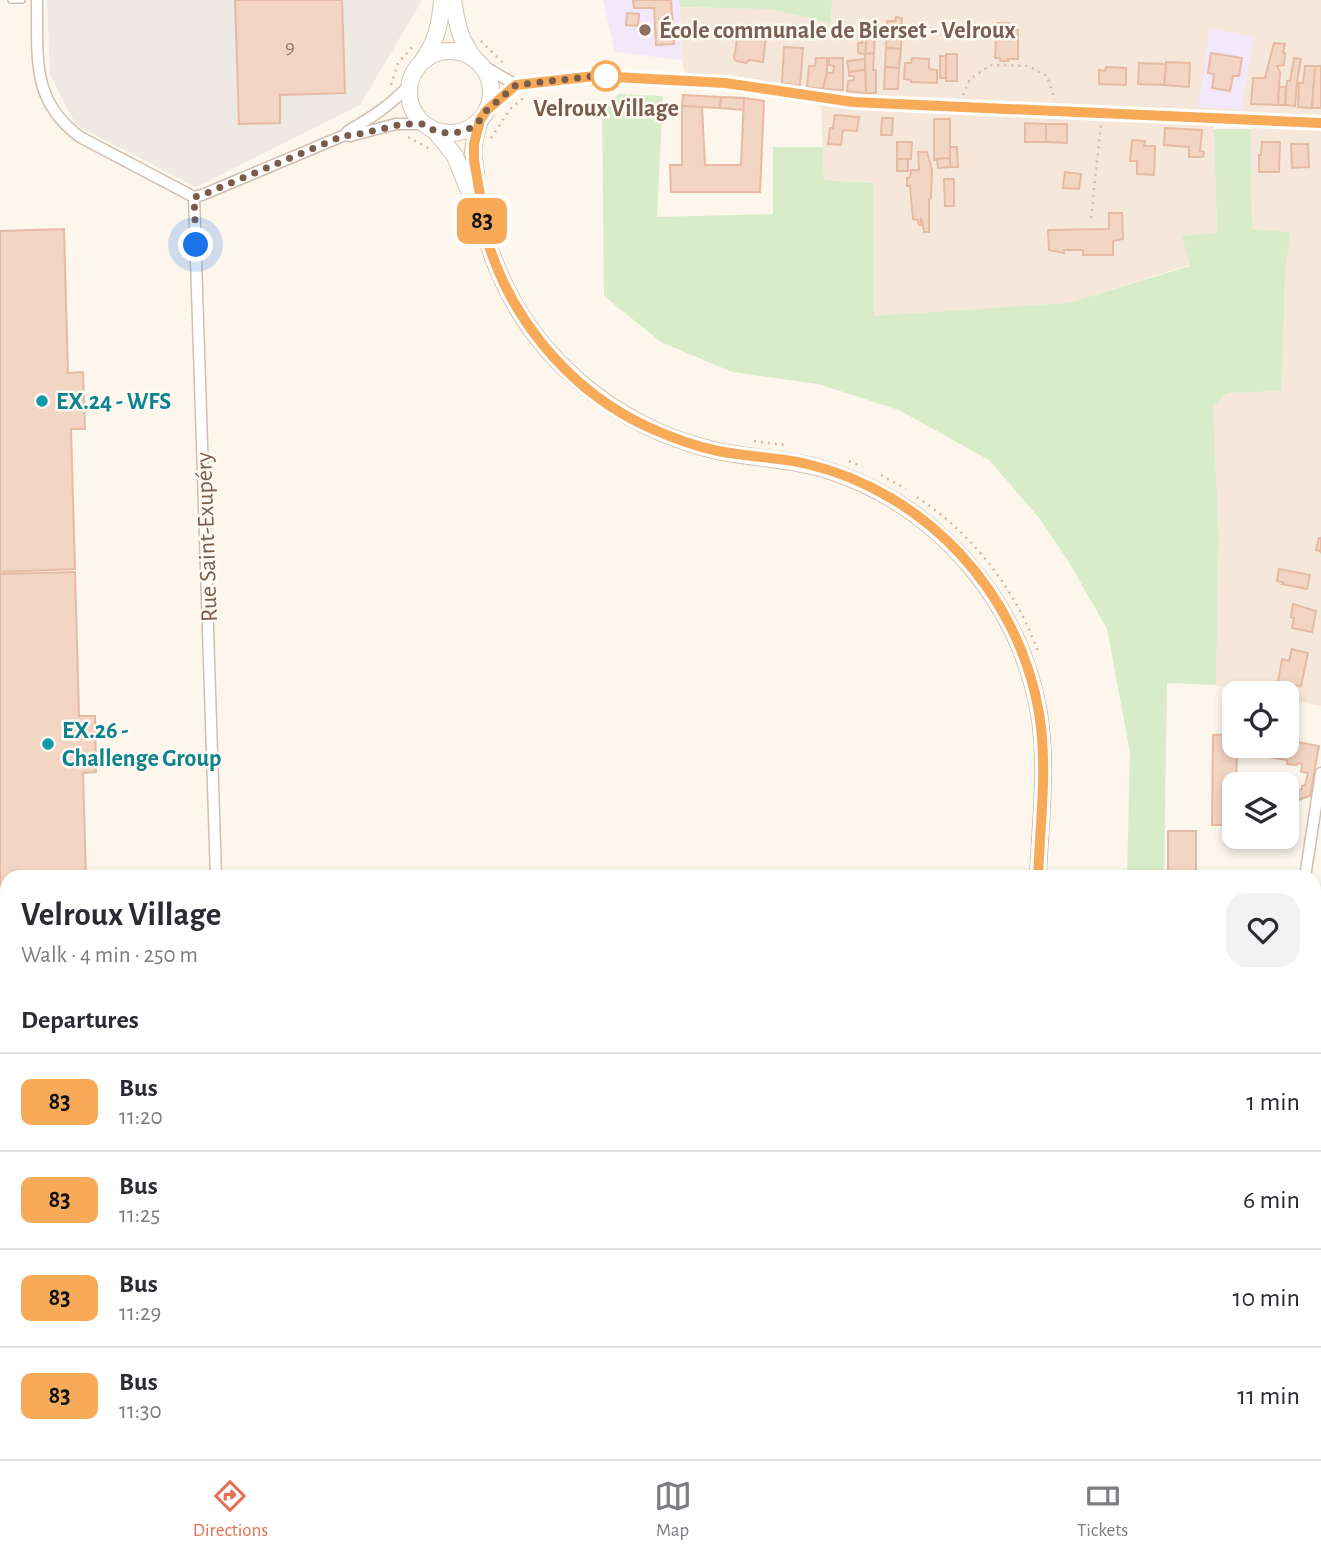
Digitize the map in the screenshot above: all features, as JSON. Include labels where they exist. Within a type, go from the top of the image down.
[{"type":"street","points":[[37,0],[39,77],[43,92],[58,117],[68,129],[80,137],[194,197],[345,135],[394,101],[409,85],[415,69],[439,31],[442,0]]},
{"type":"street","points":[[453,0],[458,29],[469,51],[487,75],[491,87],[490,99],[474,144],[480,195],[477,204]]},
{"type":"street","points":[[421,62],[443,51],[455,51],[466,54],[516,85]]},
{"type":"street","points":[[345,135],[396,124],[429,127],[447,133],[460,132],[471,128],[516,85],[595,76],[726,83],[853,102],[1321,123]]},
{"type":"street","points":[[409,85],[410,103],[415,115],[449,146],[455,156],[472,201],[477,204],[494,260],[520,312],[538,339],[580,383],[645,426],[681,441],[716,451],[809,465],[864,484],[918,516],[968,562],[1004,614],[1025,661],[1034,690],[1043,760],[1038,870]]},
{"type":"street","name":"Rue Saint-Exupéry","points":[[194,197],[216,870]]},
{"type":"street","points":[[1306,870],[1321,773]]},
{"type":"lane","points":[[11,0],[22,0]]},
{"type":"path","points":[[477,37],[510,68]]},
{"type":"path","points":[[388,92],[398,63],[420,40]]},
{"type":"path","points":[[957,108],[970,79],[991,65],[1028,66],[1047,76],[1058,111]]},
{"type":"path","points":[[1090,218],[1102,114]]},
{"type":"path","points":[[402,136],[436,154]]},
{"type":"shaded area","points":[[47,0],[421,2],[360,105],[196,187],[76,125],[50,75]]},
{"type":"shaded area","name":"École communale de Bierset - Velroux","points":[[603,0],[680,0],[682,60],[615,52]]},
{"type":"shaded area","points":[[832,0],[1321,0],[1321,706],[1299,702],[1299,681],[1222,681],[1222,686],[1216,685],[1219,537],[1213,407],[1227,393],[1282,390],[1285,275],[1289,233],[1252,229],[1251,125],[1214,125],[1217,233],[1190,265],[1068,303],[873,317],[873,183],[824,180],[821,106],[685,76],[682,60],[680,7],[769,9],[831,23]]},
{"type":"shaded area","points":[[1210,28],[1254,37],[1241,109],[1198,107]]},
{"type":"green space","points":[[679,0],[832,0],[831,23],[769,9],[680,7]]},
{"type":"green space","points":[[618,94],[663,96],[657,217],[773,214],[773,147],[823,147],[824,180],[873,183],[874,316],[1068,303],[1190,266],[1182,236],[1217,233],[1214,129],[1251,129],[1252,229],[1290,232],[1285,275],[1282,391],[1227,393],[1213,407],[1219,538],[1216,685],[1167,683],[1164,870],[1127,870],[1130,752],[1107,629],[1067,559],[1040,519],[989,460],[899,410],[818,384],[732,372],[661,342],[604,296],[602,109]]},
{"type":"building","points":[[235,0],[342,0],[345,93],[280,95],[280,123],[239,124]]},
{"type":"building","points":[[633,0],[671,0],[674,44],[656,45],[654,8],[634,8]]},
{"type":"building","points":[[627,13],[639,14],[638,26],[626,25]]},
{"type":"building","points":[[896,17],[902,18],[901,49],[886,48],[887,21],[895,21]]},
{"type":"building","points":[[997,23],[1009,23],[1009,30],[1018,30],[1018,59],[1000,61],[1000,58],[995,58]]},
{"type":"building","points":[[867,26],[871,26],[875,32],[874,53],[865,54]]},
{"type":"building","points":[[738,33],[766,36],[763,62],[736,61],[734,58]]},
{"type":"building","points":[[867,33],[865,54],[858,53],[858,43],[862,43],[863,34]]},
{"type":"building","points":[[1274,43],[1285,44],[1284,65],[1277,66],[1280,72],[1278,105],[1251,104],[1253,78],[1265,78]]},
{"type":"building","points":[[784,47],[803,48],[800,86],[782,83]]},
{"type":"building","points":[[886,48],[901,49],[899,68],[885,67]]},
{"type":"building","points":[[874,53],[876,93],[866,93],[865,54]]},
{"type":"building","points":[[1211,53],[1242,58],[1239,76],[1233,76],[1230,91],[1212,88],[1214,74],[1208,73]]},
{"type":"building","points":[[946,54],[957,54],[957,81],[946,81]]},
{"type":"building","points":[[940,56],[946,56],[946,78],[940,78]]},
{"type":"building","points":[[816,58],[827,58],[823,89],[807,87],[809,66],[815,66]]},
{"type":"building","points":[[829,58],[843,58],[843,90],[823,89],[827,73],[833,73],[834,66],[829,65]]},
{"type":"building","points":[[912,58],[929,59],[929,69],[937,70],[937,83],[911,82],[904,79],[905,63],[911,63]]},
{"type":"building","points":[[1294,58],[1301,59],[1295,106],[1285,105],[1287,81],[1290,81]]},
{"type":"building","points":[[865,59],[865,70],[849,72],[847,61]]},
{"type":"building","points":[[1166,62],[1190,63],[1189,87],[1164,85]]},
{"type":"building","points":[[1139,63],[1166,64],[1164,85],[1138,84]]},
{"type":"building","points":[[1305,66],[1315,66],[1312,108],[1298,107],[1299,83],[1303,83]]},
{"type":"building","points":[[1315,66],[1321,66],[1321,108],[1312,108]]},
{"type":"building","points":[[885,67],[899,68],[898,89],[884,89]]},
{"type":"building","points":[[1106,67],[1126,68],[1126,85],[1099,84],[1099,70],[1105,71]]},
{"type":"building","points":[[865,70],[866,93],[847,91],[848,81],[854,80],[854,76],[849,76],[849,72]]},
{"type":"building","points":[[1279,87],[1286,87],[1285,105],[1278,105]]},
{"type":"building","points":[[683,95],[721,97],[720,108],[682,106]]},
{"type":"building","points":[[721,97],[744,98],[744,110],[720,108]]},
{"type":"building","points":[[744,98],[764,101],[760,192],[671,192],[670,165],[682,165],[682,106],[702,107],[705,165],[741,165]]},
{"type":"building","points":[[835,115],[859,117],[857,131],[843,130],[841,145],[828,144]]},
{"type":"building","points":[[882,118],[893,118],[892,135],[881,135]]},
{"type":"building","points":[[934,119],[950,119],[950,158],[934,160]]},
{"type":"building","points":[[1025,123],[1046,124],[1046,142],[1025,142]]},
{"type":"building","points":[[1046,124],[1067,124],[1067,143],[1046,142]]},
{"type":"building","points":[[1165,128],[1202,130],[1200,151],[1204,152],[1203,157],[1189,157],[1189,147],[1164,145]]},
{"type":"building","points":[[1132,140],[1145,141],[1144,146],[1155,146],[1154,175],[1137,174],[1137,161],[1130,161]]},
{"type":"building","points":[[897,142],[912,142],[911,159],[897,159]]},
{"type":"building","points":[[1262,142],[1280,142],[1279,172],[1259,172]]},
{"type":"building","points":[[1291,144],[1308,144],[1309,167],[1292,168]]},
{"type":"building","points":[[950,147],[957,147],[958,167],[950,167]]},
{"type":"building","points":[[918,152],[927,152],[932,170],[929,232],[924,232],[921,219],[919,225],[918,220],[913,219],[910,186],[907,186],[911,170],[919,170]]},
{"type":"building","points":[[950,158],[950,167],[938,168],[937,159]]},
{"type":"building","points":[[897,159],[908,159],[908,171],[897,171]]},
{"type":"building","points":[[1065,172],[1081,174],[1079,189],[1063,188]]},
{"type":"building","points":[[944,179],[954,179],[954,206],[945,206]]},
{"type":"building","points":[[1109,213],[1122,213],[1123,239],[1113,241],[1113,255],[1083,255],[1083,250],[1064,250],[1064,253],[1049,250],[1048,230],[1109,229]]},
{"type":"building","name":"EX.24 - WFS","points":[[64,229],[68,373],[83,372],[85,429],[71,429],[75,569],[0,572],[0,231]]},
{"type":"building","points":[[1321,538],[1321,553],[1316,550]]},
{"type":"building","points":[[1279,569],[1310,575],[1307,589],[1277,581]]},
{"type":"building","name":"EX.26 - Challenge Group","points":[[75,572],[79,716],[95,716],[96,772],[83,773],[86,870],[0,870],[0,574]]},
{"type":"building","points":[[1293,604],[1316,611],[1312,632],[1292,628]]},
{"type":"building","points":[[1292,649],[1308,653],[1301,686],[1299,681],[1278,681],[1282,659],[1289,661]]},
{"type":"building","points":[[1213,735],[1222,735],[1222,758],[1237,758],[1236,772],[1222,772],[1222,825],[1212,825]]},
{"type":"building","points":[[1299,742],[1319,746],[1310,796],[1299,800],[1299,790],[1305,785],[1308,773],[1301,772],[1302,764],[1287,764],[1287,760],[1275,758],[1299,758]]},
{"type":"building","points":[[1168,831],[1196,831],[1196,870],[1168,870]]},
{"type":"bus line","name":"83","points":[[1038,870],[1043,760],[1034,690],[1016,638],[983,581],[968,562],[934,529],[900,504],[864,484],[809,465],[716,451],[681,441],[627,416],[580,383],[551,354],[526,322],[494,260],[477,204],[480,195],[474,144],[480,120],[486,111],[516,85],[595,76],[726,83],[853,102],[1321,123]]},
{"type":"place","name":"École communale de Bierset - Velroux","points":[[645,30]]},
{"type":"place","name":"Velroux Village","points":[[606,76]]},
{"type":"place","name":"EX.24 - WFS","points":[[42,401]]},
{"type":"place","name":"EX.26 - Challenge Group","points":[[48,744]]},
{"type":"route","points":[[196,245],[194,197],[345,135],[396,124],[424,124],[435,131],[460,132],[471,128],[516,85],[614,76],[606,76]]}]
